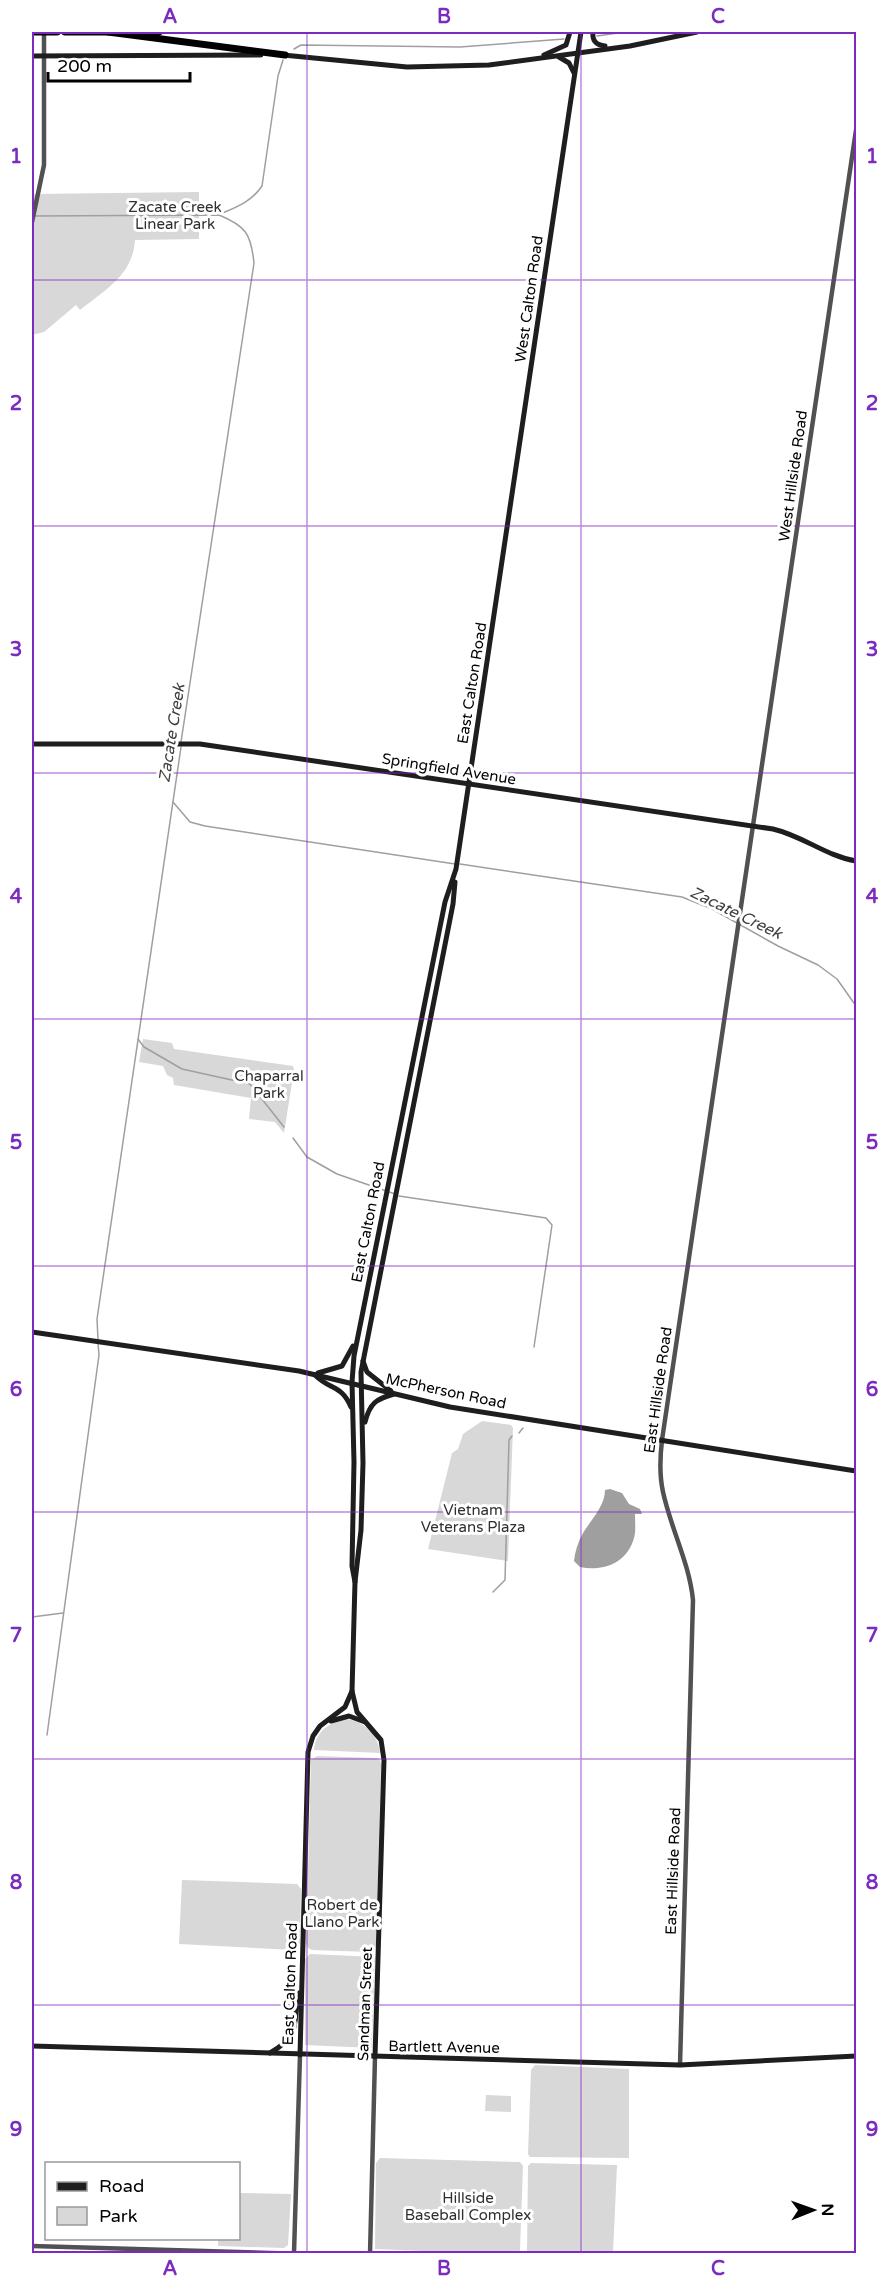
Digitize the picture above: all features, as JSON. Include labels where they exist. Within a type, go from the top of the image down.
[{"type":"highway","points":[[32,32],[57,32]]},
{"type":"highway","points":[[65,32],[159,32]]},
{"type":"highway","points":[[108,32],[285,55]]},
{"type":"main road","points":[[537,58],[566,45],[570,32]]},
{"type":"main road","name":"West Calton Road","points":[[502,569],[580,32]]},
{"type":"main road","points":[[593,32],[592,37],[598,45],[610,48]]},
{"type":"main road","points":[[32,56],[285,55],[407,67],[489,65],[652,42],[697,32]]},
{"type":"main road","points":[[554,56],[564,58],[574,75]]},
{"type":"main road","name":"East Calton Road","points":[[355,1708],[352,1691],[355,1582],[361,1530],[362,1357],[453,904],[457,859],[502,569]]},
{"type":"main road","name":"Springfield Avenue","points":[[32,744],[188,742],[753,826],[788,834],[835,856],[856,861]]},
{"type":"main road","name":"East Calton Road","points":[[355,1582],[352,1566],[352,1382],[357,1339],[445,902],[456,871]]},
{"type":"main road","points":[[433,963],[441,965]]},
{"type":"main road","points":[[403,1109],[412,1110]]},
{"type":"main road","points":[[380,1225],[388,1227]]},
{"type":"main road","points":[[369,1279],[378,1281]]},
{"type":"main road","points":[[366,1297],[368,1302],[373,1304]]},
{"type":"main road","name":"McPherson Road","points":[[32,1332],[314,1374],[450,1407],[856,1471]]},
{"type":"main road","points":[[353,1411],[343,1392],[338,1388],[324,1385],[314,1374],[342,1365],[357,1339]]},
{"type":"main road","points":[[362,1357],[367,1372],[394,1394]]},
{"type":"main road","points":[[363,1429],[372,1403],[394,1394]]},
{"type":"main road","points":[[353,1529],[361,1530]]},
{"type":"main road","name":"East Calton Road","points":[[300,2055],[308,1752],[313,1736],[320,1726],[345,1707],[352,1691]]},
{"type":"main road","points":[[327,1722],[350,1716],[354,1714],[355,1708],[350,1705],[345,1707],[345,1714],[350,1716],[369,1725]]},
{"type":"main road","name":"Sandman Street","points":[[355,1708],[381,1740],[384,1760],[375,2057]]},
{"type":"main road","points":[[269,2054],[280,2048],[294,2033],[296,2005],[302,1983]]},
{"type":"main road","name":"Bartlett Avenue","points":[[32,2046],[680,2065],[856,2056]]},
{"type":"street","points":[[32,222],[45,150],[44,32]]},
{"type":"street","name":"West Hillside Road","points":[[753,826],[856,130]]},
{"type":"street","name":"East Hillside Road","points":[[680,2065],[693,1600],[688,1571],[663,1491],[660,1467],[662,1440],[753,826]]},
{"type":"street","name":"East Calton Road","points":[[294,2253],[300,2055]]},
{"type":"street","name":"Sandman Street","points":[[370,2253],[375,2057]]},
{"type":"street","points":[[32,2246],[303,2253]]},
{"type":"green space","name":"Zacate Creek Linear Park","points":[[199,192],[199,239],[135,240],[129,263],[116,281],[80,310],[76,305],[44,332],[32,335],[32,194]]},
{"type":"green space","name":"Chaparral Park","points":[[143,1039],[172,1043],[174,1049],[293,1066],[284,1133],[275,1122],[249,1119],[251,1098],[174,1085],[173,1078],[167,1075],[163,1066],[139,1062]]},
{"type":"green space","name":"Vietnam Veterans Plaza","points":[[482,1421],[511,1425],[513,1428],[508,1561],[428,1549],[452,1453],[458,1449],[463,1434]]},
{"type":"green space","points":[[347,1719],[370,1730],[377,1741],[380,1753],[314,1750],[317,1738],[324,1729],[335,1722]]},
{"type":"green space","name":"Robert de Llano Park","points":[[317,1756],[380,1760],[376,1944],[371,1952],[312,1950],[306,1943],[311,1760]]},
{"type":"green space","name":"Robert de Llano Park","points":[[182,1880],[297,1884],[301,1889],[300,1944],[294,1950],[179,1944]]},
{"type":"green space","name":"Robert de Llano Park","points":[[310,1954],[375,1957],[372,2048],[305,2045],[305,1959]]},
{"type":"green space","name":"Hillside Baseball Complex","points":[[535,2065],[629,2069],[629,2158],[530,2157],[528,2154],[531,2070]]},
{"type":"green space","points":[[486,2095],[511,2096],[511,2112],[485,2111]]},
{"type":"green space","name":"Hillside Baseball Complex","points":[[380,2158],[520,2162],[523,2166],[520,2250],[518,2253],[375,2249],[376,2163]]},
{"type":"green space","name":"Hillside Baseball Complex","points":[[531,2163],[617,2165],[613,2253],[527,2253],[528,2166]]},
{"type":"green space","points":[[240,2193],[291,2194],[288,2245],[284,2248],[218,2246],[218,2240],[240,2240]]},
{"type":"shaded area","points":[[610,1489],[622,1493],[629,1504],[640,1509],[642,1514],[635,1514],[634,1538],[631,1547],[613,1564],[597,1568],[580,1567],[574,1561],[578,1543],[600,1507],[605,1490]]},
{"type":"waterway","points":[[597,36],[625,32]]},
{"type":"waterway","points":[[294,49],[301,45],[460,47],[564,39]]},
{"type":"waterway","points":[[220,214],[248,200],[262,186],[278,76],[283,60]]},
{"type":"waterway","name":"Zacate Creek","points":[[35,216],[219,215],[241,227],[246,232],[251,245],[254,263],[181,742]]},
{"type":"waterway","points":[[98,1339],[97,1319],[181,747]]},
{"type":"waterway","name":"Zacate Creek","points":[[173,802],[190,822],[205,826],[455,864]]},
{"type":"waterway","name":"Zacate Creek","points":[[460,864],[682,897],[712,909],[778,946],[818,965],[837,979],[856,1006]]},
{"type":"waterway","points":[[138,1039],[144,1047],[182,1069],[250,1084],[284,1127]]},
{"type":"waterway","points":[[293,1138],[307,1157],[337,1174],[395,1194]]},
{"type":"waterway","points":[[399,1196],[546,1218],[552,1225],[534,1347]]},
{"type":"waterway","points":[[47,1735],[99,1355],[98,1343]]},
{"type":"waterway","points":[[519,1433],[523,1428]]},
{"type":"waterway","points":[[493,1592],[505,1580],[509,1440],[512,1436]]},
{"type":"waterway","points":[[32,1617],[63,1613]]}]
